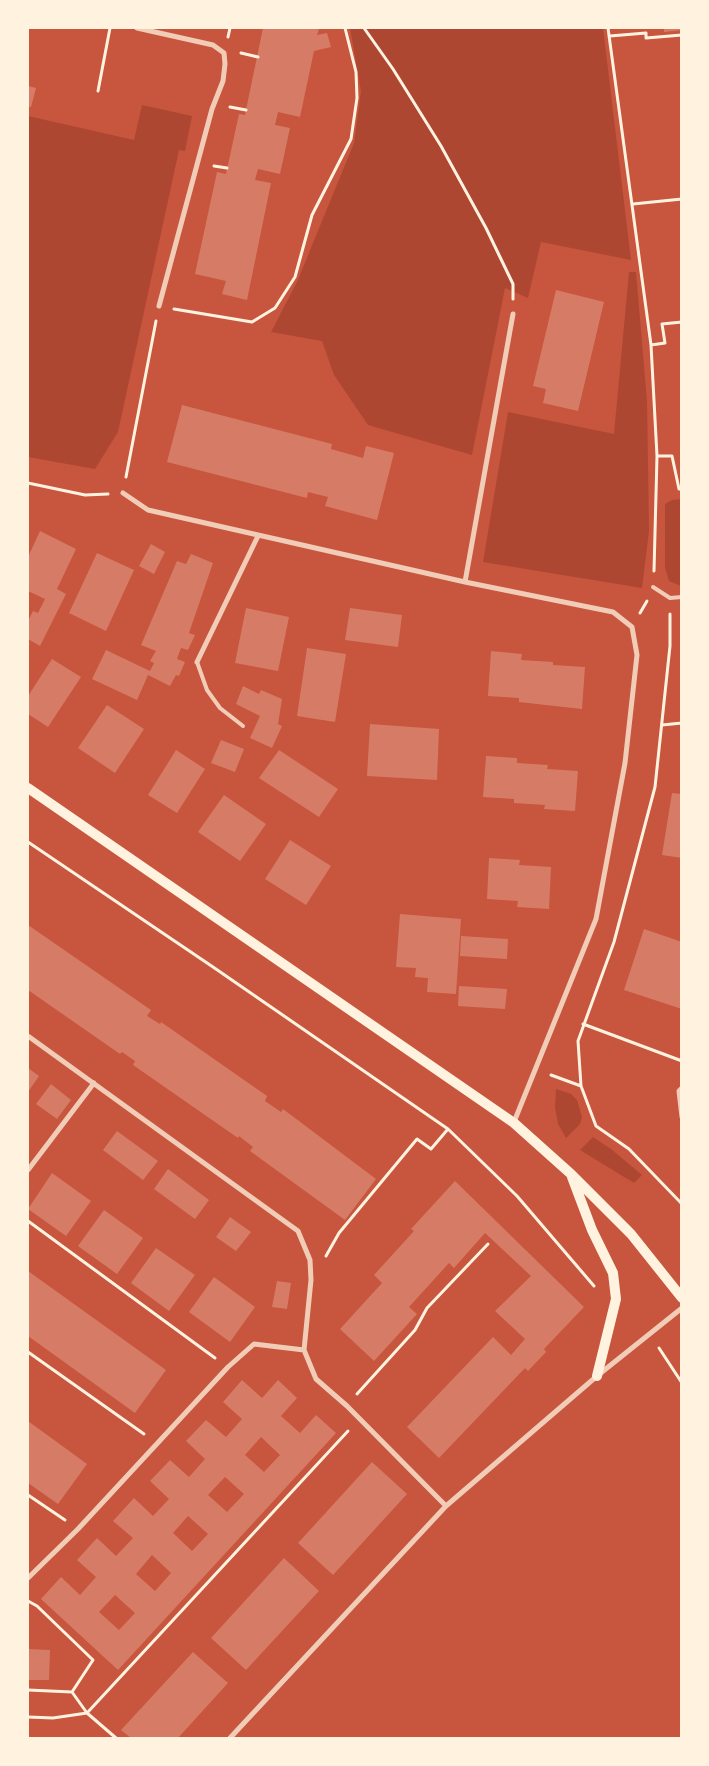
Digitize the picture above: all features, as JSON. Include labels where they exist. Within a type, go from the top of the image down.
[{"type":"main road","points":[[28,788],[514,1123],[571,1174],[631,1234],[682,1298]]},
{"type":"main road","points":[[571,1174],[592,1230],[613,1273],[616,1300],[596,1376]]},
{"type":"street","points":[[137,28],[213,45],[224,53],[225,64],[224,81],[212,109],[159,306]]},
{"type":"street","points":[[465,582],[513,314]]},
{"type":"street","points":[[123,493],[148,510],[465,582],[613,612],[632,627],[637,655],[625,763],[596,919],[514,1123]]},
{"type":"street","points":[[197,662],[258,536]]},
{"type":"street","points":[[28,1036],[298,1231],[310,1260],[311,1280],[304,1350],[316,1379],[346,1406],[446,1506]]},
{"type":"street","points":[[28,1170],[94,1083]]},
{"type":"street","points":[[682,1088],[679,1091],[682,1118]]},
{"type":"street","points":[[230,1738],[446,1506],[596,1376],[682,1308]]},
{"type":"street","points":[[28,1578],[78,1529],[228,1367],[254,1344],[304,1350]]},
{"type":"lane","points":[[653,587],[670,598],[682,597]]},
{"type":"lane","points":[[197,662],[208,690],[220,708],[243,726]]},
{"type":"path","points":[[98,92],[110,28]]},
{"type":"path","points":[[28,483],[85,495],[123,493],[159,306],[252,322],[275,308],[295,277],[312,215],[350,140],[357,98],[356,72],[345,28]]},
{"type":"path","points":[[364,28],[393,69],[441,146],[486,228],[513,284],[513,314]]},
{"type":"path","points":[[608,28],[651,345],[657,456],[653,587],[632,627]]},
{"type":"path","points":[[610,36],[646,33],[646,38],[682,35]]},
{"type":"path","points":[[633,204],[682,199]]},
{"type":"path","points":[[651,345],[665,343],[662,324],[682,322]]},
{"type":"path","points":[[657,456],[672,456],[679,489],[682,489]]},
{"type":"path","points":[[670,598],[670,646],[655,787],[628,896],[614,942],[578,1041],[581,1086],[596,1126],[628,1149],[682,1204]]},
{"type":"path","points":[[662,725],[682,723]]},
{"type":"path","points":[[28,842],[222,972],[448,1129],[517,1196],[570,1255],[603,1297],[616,1300]]},
{"type":"path","points":[[583,1024],[682,1061]]},
{"type":"path","points":[[535,1069],[581,1086]]},
{"type":"path","points":[[311,1280],[339,1233],[417,1139],[431,1149],[448,1129]]},
{"type":"path","points":[[28,1221],[228,1367]]},
{"type":"path","points":[[346,1406],[414,1330],[427,1308],[488,1244]]},
{"type":"path","points":[[650,1334],[682,1383]]},
{"type":"path","points":[[28,1352],[157,1443]]},
{"type":"path","points":[[28,1717],[53,1718],[87,1713],[359,1419]]},
{"type":"path","points":[[28,1496],[78,1529]]},
{"type":"path","points":[[28,1601],[37,1606],[93,1660],[72,1692]]},
{"type":"path","points":[[28,1690],[72,1692]]},
{"type":"path","points":[[72,1692],[87,1713],[116,1738]]},
{"type":"shaded area","points":[[350,28],[603,28],[631,260],[541,242],[528,298],[505,288],[472,455],[368,425],[334,375],[322,341],[271,332],[297,282],[354,143],[361,91]]},
{"type":"shaded area","points":[[142,105],[192,116],[185,151],[179,150],[118,432],[95,469],[28,457],[28,116],[134,140]]},
{"type":"shaded area","points":[[629,272],[636,272],[647,401],[649,531],[642,588],[483,562],[508,412],[614,434]]},
{"type":"shaded area","points":[[682,499],[681,586],[669,581],[665,568],[665,504],[672,500]]},
{"type":"shaded area","points":[[556,1089],[571,1094],[577,1100],[582,1117],[580,1124],[566,1138],[558,1124],[555,1107]]},
{"type":"shaded area","points":[[593,1137],[611,1149],[642,1175],[634,1183],[580,1150]]},
{"type":"building","points":[[263,28],[319,29],[317,35],[327,33],[331,47],[314,51],[300,117],[278,112],[275,125],[290,128],[280,174],[258,169],[255,180],[271,183],[247,300],[222,294],[226,281],[195,274],[217,172],[226,174],[239,114],[245,115]]},
{"type":"building","points":[[664,28],[682,28],[682,30],[664,32]]},
{"type":"building","points":[[28,86],[36,88],[31,107],[28,107]]},
{"type":"building","points":[[556,290],[604,302],[578,411],[543,403],[546,389],[533,386]]},
{"type":"building","points":[[182,405],[332,444],[331,449],[363,458],[366,446],[394,453],[377,520],[325,506],[328,497],[308,492],[307,498],[167,462]]},
{"type":"building","points":[[40,531],[76,549],[57,589],[66,594],[40,646],[28,639],[28,621],[33,611],[38,613],[45,599],[28,591],[28,557]]},
{"type":"building","points":[[151,544],[165,552],[154,574],[139,566]]},
{"type":"building","points":[[97,553],[134,570],[106,631],[69,613]]},
{"type":"building","points":[[191,554],[213,563],[189,633],[195,635],[188,650],[181,648],[177,659],[185,662],[179,676],[176,675],[170,686],[148,675],[137,700],[92,679],[106,650],[150,671],[154,663],[150,661],[156,651],[141,645],[177,561],[186,564]]},
{"type":"building","points":[[246,608],[289,617],[278,671],[235,663]]},
{"type":"building","points":[[350,608],[402,615],[398,647],[345,640]]},
{"type":"building","points":[[307,648],[346,654],[335,722],[297,716]]},
{"type":"building","points":[[491,651],[522,654],[521,660],[585,667],[582,709],[519,702],[519,698],[488,696]]},
{"type":"building","points":[[52,659],[81,677],[48,727],[28,714],[28,696]]},
{"type":"building","points":[[243,686],[259,694],[261,690],[282,699],[278,724],[282,726],[272,748],[250,738],[260,716],[236,704]]},
{"type":"building","points":[[107,705],[144,729],[115,773],[78,748]]},
{"type":"building","points":[[370,724],[439,729],[437,780],[367,776]]},
{"type":"building","points":[[221,740],[244,749],[235,772],[211,763]]},
{"type":"building","points":[[176,750],[205,769],[177,813],[148,795]]},
{"type":"building","points":[[279,750],[338,789],[319,817],[259,778]]},
{"type":"building","points":[[486,756],[517,758],[517,763],[548,765],[547,769],[578,771],[575,811],[544,809],[545,805],[514,803],[514,799],[483,797]]},
{"type":"building","points":[[672,793],[682,794],[682,858],[662,855]]},
{"type":"building","points":[[224,795],[266,824],[240,861],[198,832]]},
{"type":"building","points":[[290,840],[331,866],[306,905],[265,879]]},
{"type":"building","points":[[489,858],[520,860],[519,865],[551,867],[549,909],[517,907],[518,901],[487,899]]},
{"type":"building","points":[[400,914],[461,919],[456,994],[427,992],[428,978],[415,977],[416,968],[396,967]]},
{"type":"building","points":[[28,925],[151,1010],[147,1016],[160,1024],[161,1022],[267,1096],[265,1101],[281,1112],[283,1109],[376,1179],[345,1220],[250,1151],[253,1147],[239,1136],[238,1138],[133,1065],[135,1061],[122,1052],[120,1054],[28,990]]},
{"type":"building","points":[[644,929],[682,942],[682,1009],[624,990]]},
{"type":"building","points":[[461,936],[508,939],[507,959],[460,956]]},
{"type":"building","points":[[459,986],[507,989],[505,1009],[458,1006]]},
{"type":"building","points":[[28,1068],[39,1076],[28,1092]]},
{"type":"building","points":[[51,1084],[71,1100],[57,1119],[36,1104]]},
{"type":"building","points":[[117,1131],[158,1161],[143,1180],[103,1150]]},
{"type":"building","points":[[168,1169],[209,1200],[195,1219],[154,1189]]},
{"type":"building","points":[[52,1173],[91,1201],[66,1236],[28,1209]]},
{"type":"building","points":[[455,1181],[584,1307],[544,1349],[546,1352],[528,1371],[525,1368],[439,1458],[407,1427],[493,1337],[511,1355],[525,1339],[495,1311],[531,1276],[485,1233],[454,1268],[449,1263],[409,1307],[417,1314],[374,1361],[340,1329],[382,1283],[374,1275],[414,1231],[411,1229]]},
{"type":"building","points":[[104,1210],[143,1238],[117,1274],[78,1246]]},
{"type":"building","points":[[230,1217],[251,1232],[236,1251],[216,1237]]},
{"type":"building","points":[[156,1248],[195,1275],[169,1311],[131,1283]]},
{"type":"building","points":[[28,1271],[166,1370],[135,1413],[28,1336]]},
{"type":"building","points":[[214,1277],[255,1307],[230,1342],[189,1312]]},
{"type":"building","points":[[277,1281],[291,1283],[287,1309],[272,1307]]},
{"type":"building","points":[[242,1380],[262,1398],[278,1380],[297,1398],[281,1416],[300,1433],[316,1415],[336,1433],[118,1670],[41,1599],[61,1577],[80,1595],[96,1577],[77,1560],[97,1538],[116,1556],[133,1538],[113,1521],[134,1498],[153,1516],[169,1499],[150,1481],[170,1460],[189,1477],[205,1459],[186,1441],[206,1420],[226,1437],[242,1419],[223,1402]],"holes":[[[261,1437],[280,1455],[264,1472],[245,1455]],[[225,1477],[244,1494],[227,1512],[208,1495]],[[188,1516],[208,1534],[192,1551],[173,1533]],[[152,1555],[171,1573],[155,1591],[136,1574]],[[115,1595],[135,1613],[119,1630],[99,1612]]]},
{"type":"building","points":[[28,1421],[87,1464],[58,1504],[28,1483]]},
{"type":"building","points":[[372,1462],[407,1494],[333,1575],[298,1543]]},
{"type":"building","points":[[284,1558],[319,1591],[246,1670],[211,1638]]},
{"type":"building","points":[[28,1649],[50,1650],[49,1680],[28,1680]]},
{"type":"building","points":[[193,1652],[228,1683],[178,1738],[131,1738],[121,1730]]}]
